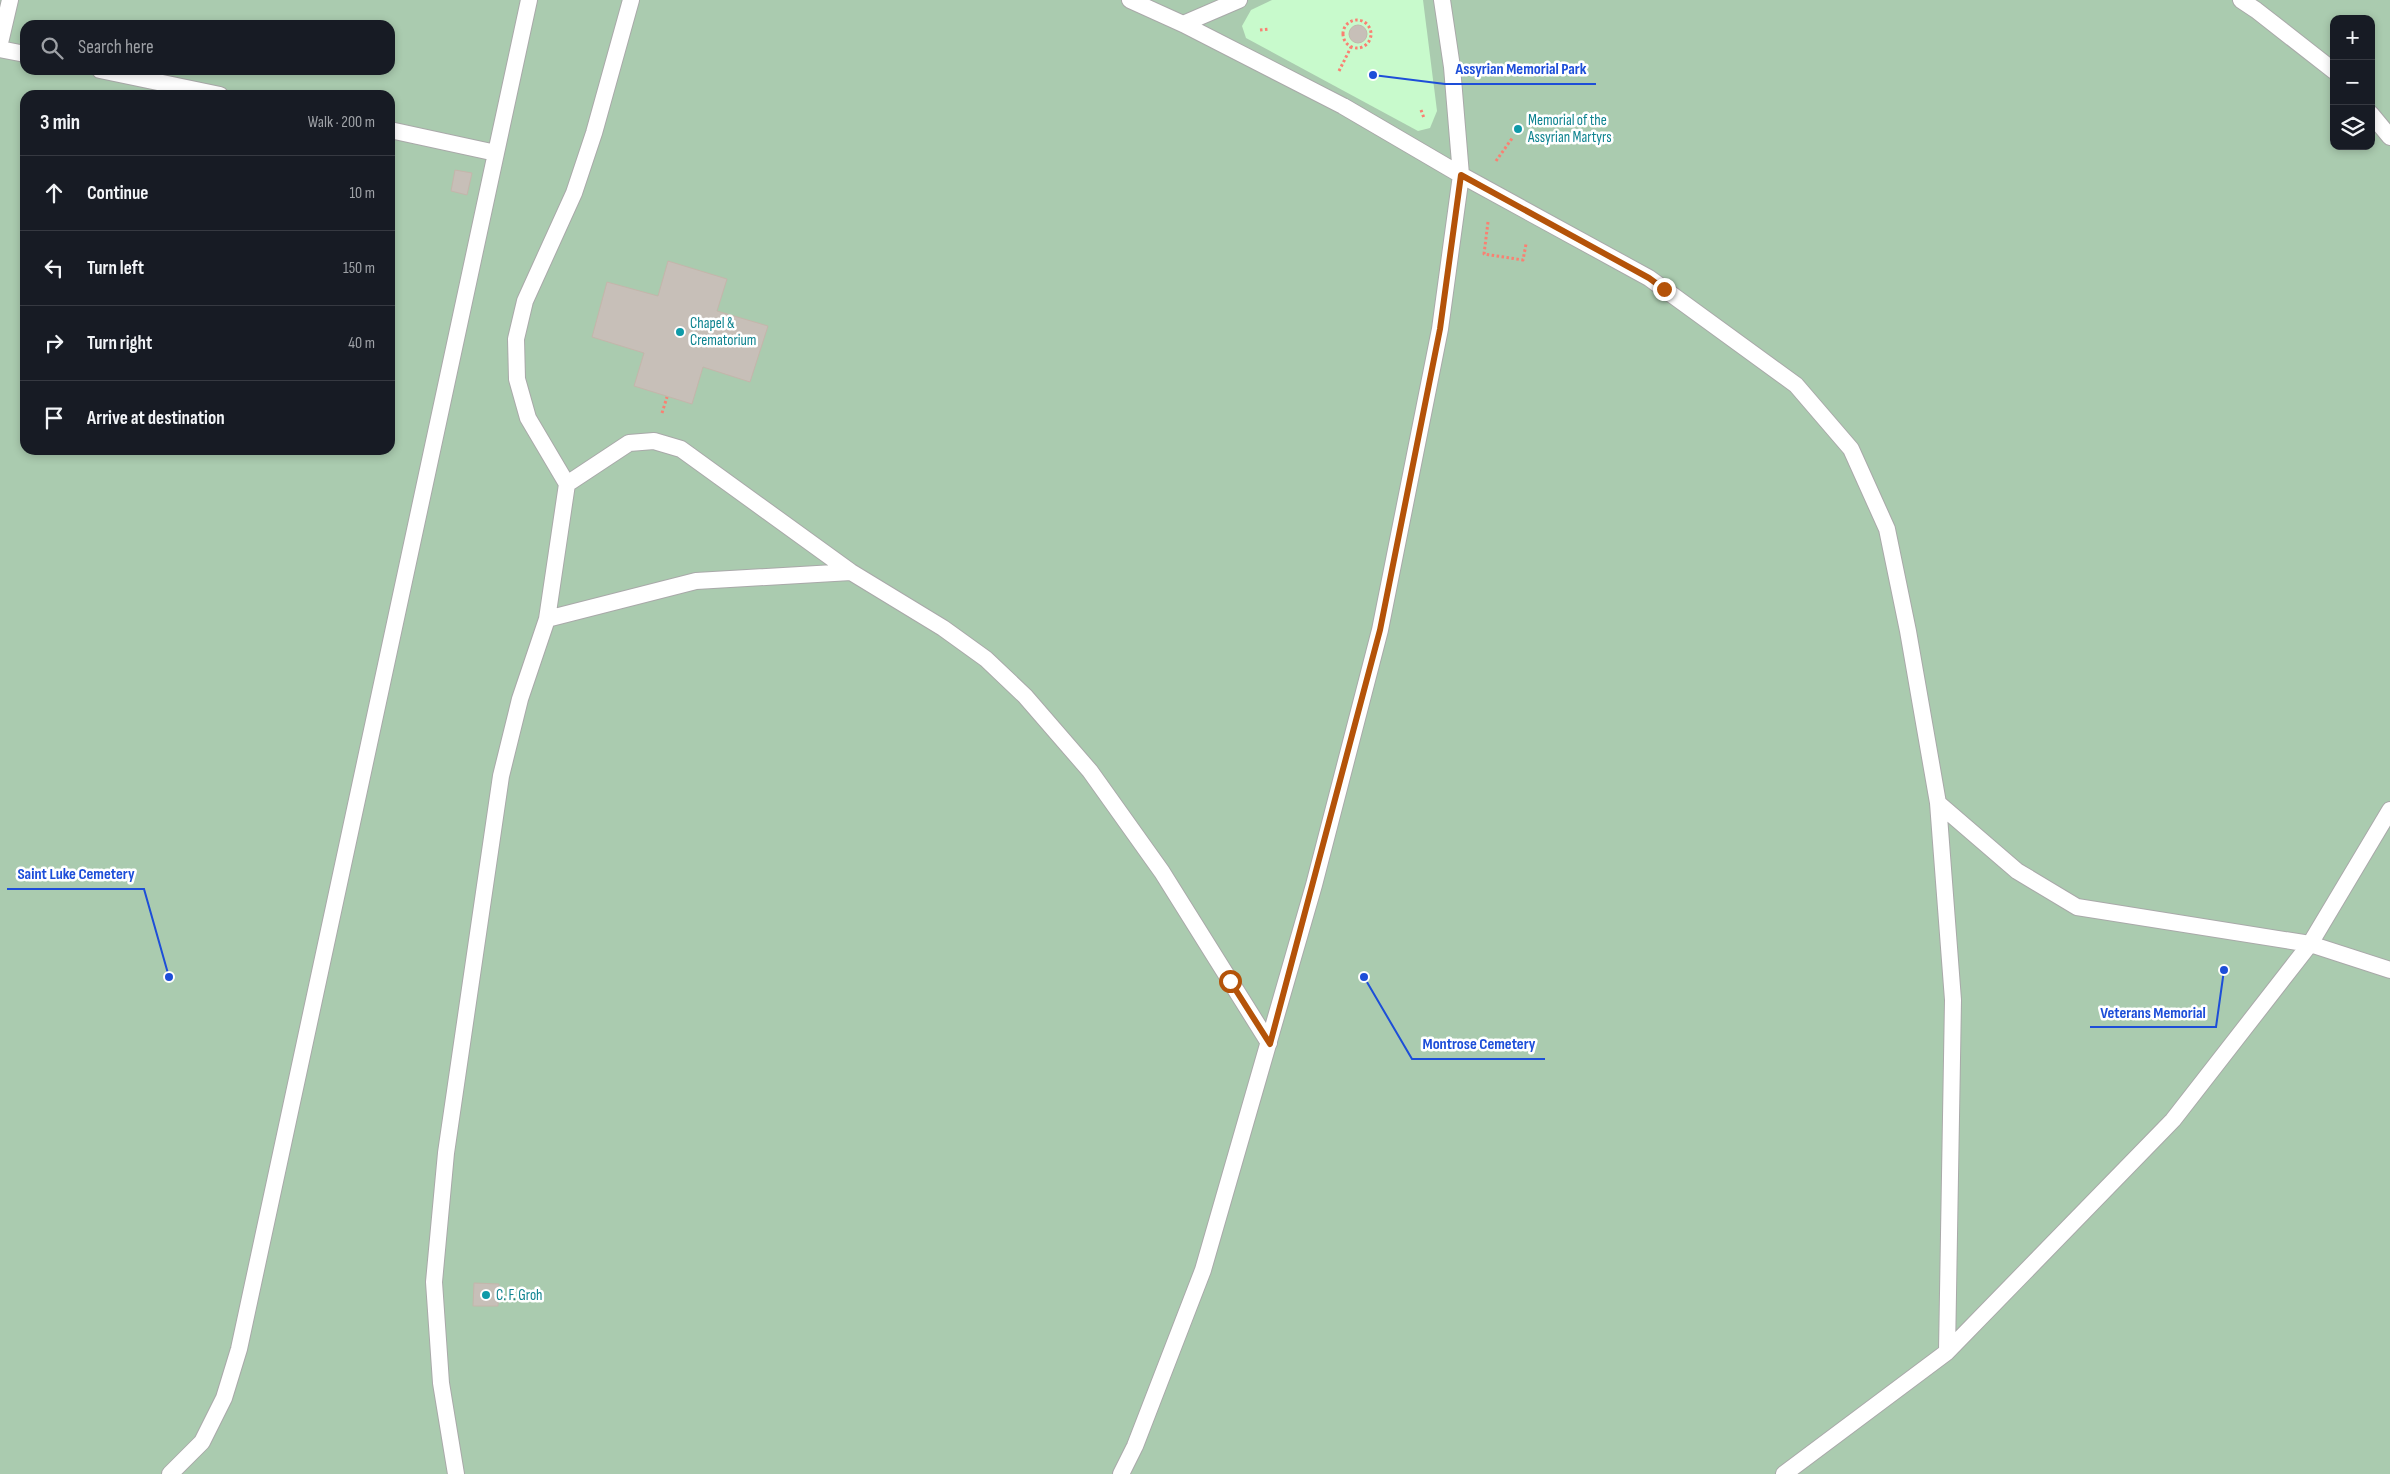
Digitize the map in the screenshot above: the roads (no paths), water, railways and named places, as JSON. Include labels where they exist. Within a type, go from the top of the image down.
[{"type":"lane","points":[[0,43],[10,0]]},
{"type":"lane","points":[[170,1474],[202,1442],[224,1398],[239,1349],[529,0]]},
{"type":"lane","points":[[456,1474],[441,1383],[434,1282],[446,1153],[502,776],[520,699],[547,619],[567,484],[528,418],[517,379],[516,339],[525,302],[574,193],[594,133],[631,0]]},
{"type":"lane","points":[[1130,0],[1182,24],[1343,106],[1461,175],[1649,278],[1796,385],[1851,449],[1887,529],[1908,631],[1938,804],[1953,1000],[1947,1352]]},
{"type":"lane","points":[[1182,24],[1239,0]]},
{"type":"lane","points":[[1121,1474],[1135,1446],[1203,1270],[1270,1044],[1380,630],[1440,329],[1461,175],[1452,67],[1442,0]]},
{"type":"lane","points":[[2241,0],[2330,68]]},
{"type":"lane","points":[[0,49],[20,53]]},
{"type":"lane","points":[[124,75],[196,90]]},
{"type":"lane","points":[[2375,119],[2390,137]]},
{"type":"lane","points":[[395,131],[496,152]]},
{"type":"lane","points":[[567,484],[629,442],[654,441],[681,449],[851,572],[943,628],[986,659],[1025,696],[1090,771],[1157,865],[1270,1044]]},
{"type":"lane","points":[[547,619],[696,581],[851,572]]},
{"type":"lane","points":[[1938,804],[2017,871],[2077,908],[2310,944],[2390,970]]},
{"type":"lane","points":[[1784,1474],[1947,1352],[2173,1120],[2310,944],[2390,810]]},
{"type":"place","name":"Assyrian Memorial Park","points":[[1373,75]]},
{"type":"place","name":"Memorial of the Assyrian Martyrs","points":[[1518,129]]},
{"type":"place","name":"Chapel & Crematorium","points":[[680,332]]},
{"type":"place","name":"Veterans Memorial","points":[[2224,970]]},
{"type":"place","name":"Saint Luke Cemetery","points":[[169,977]]},
{"type":"place","name":"Montrose Cemetery","points":[[1364,977]]},
{"type":"place","name":"C. F. Groh","points":[[486,1295]]}]
